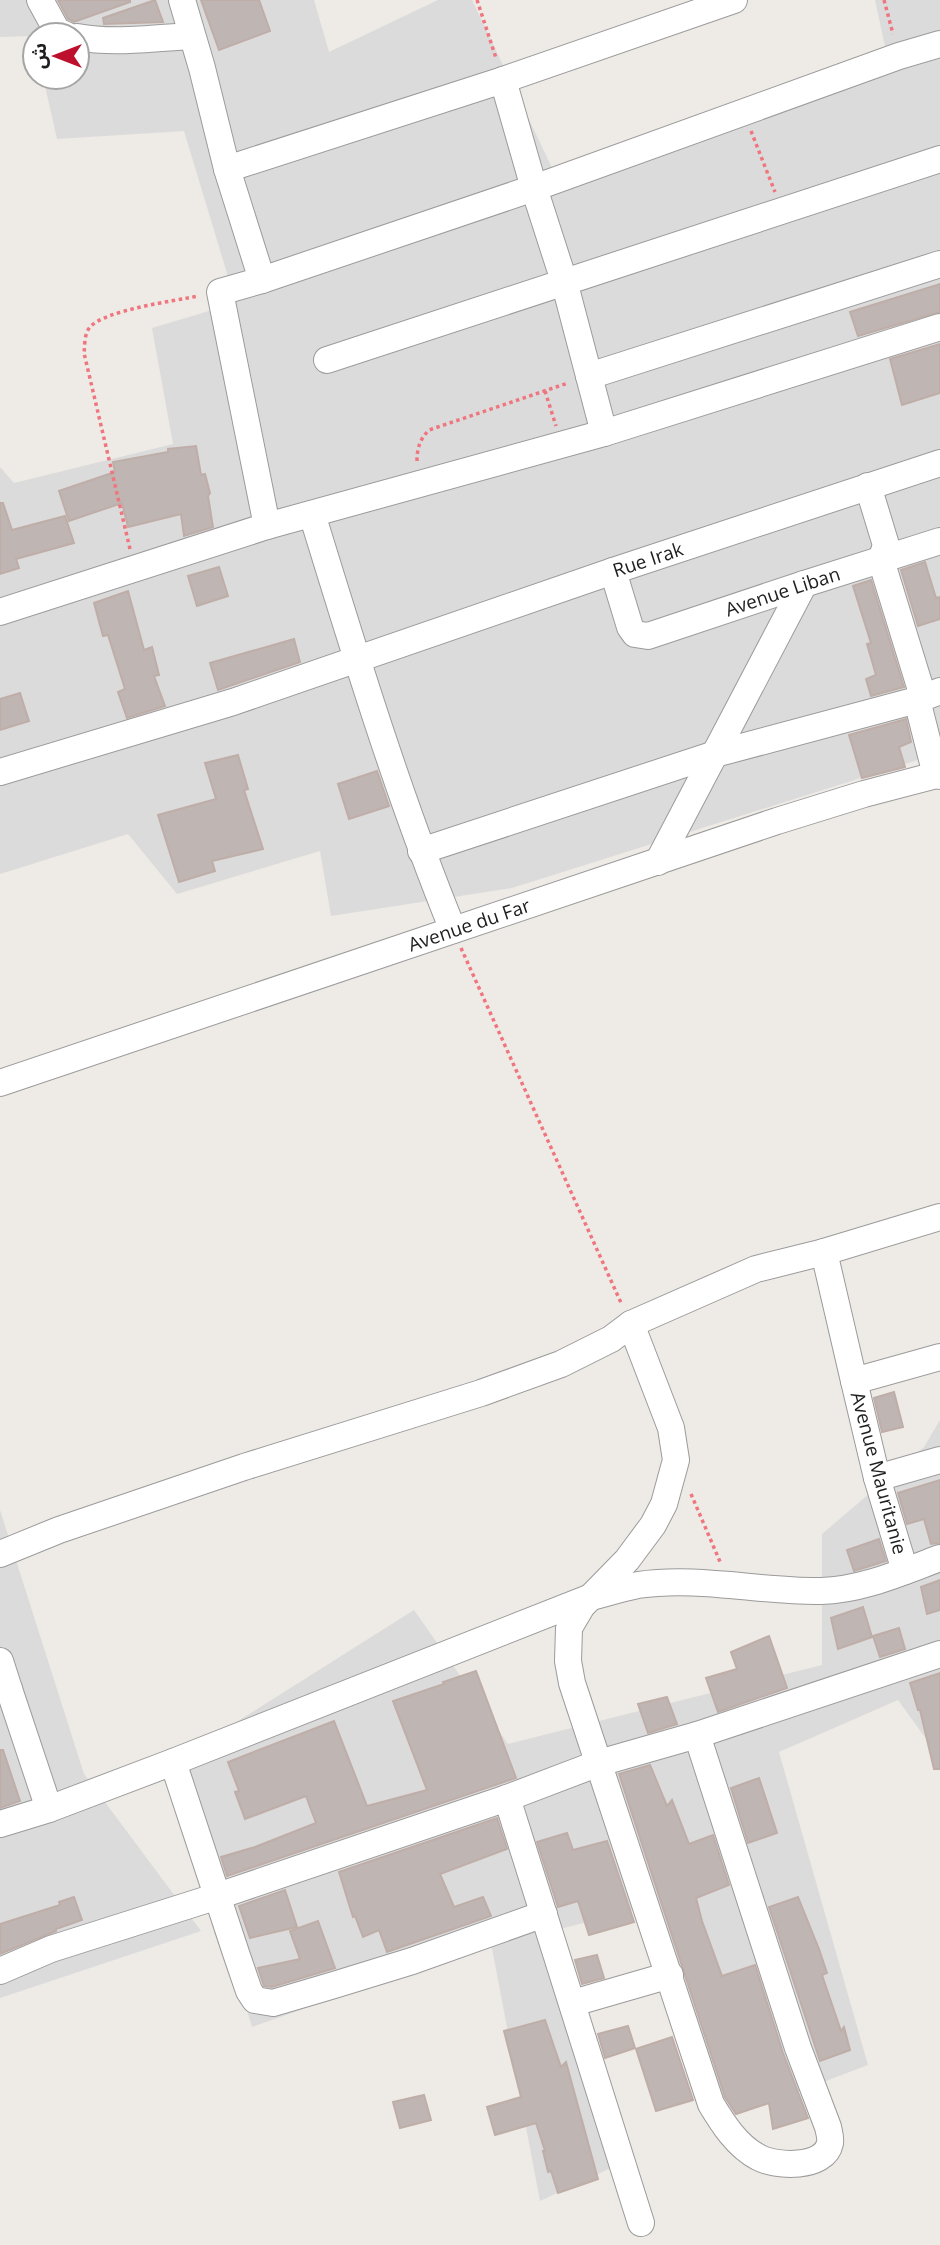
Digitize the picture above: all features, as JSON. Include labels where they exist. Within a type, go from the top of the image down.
[{"type":"street","points":[[40,0],[52,21]]},
{"type":"street","points":[[181,0],[202,68],[227,169],[262,280]]},
{"type":"street","points":[[227,169],[503,80],[734,0]]},
{"type":"street","points":[[91,39],[191,36]]},
{"type":"street","points":[[267,526],[220,292],[534,188],[899,56],[940,44]]},
{"type":"street","points":[[503,80],[564,281],[604,433]]},
{"type":"street","points":[[327,360],[940,159]]},
{"type":"street","points":[[589,376],[940,264]]},
{"type":"street","points":[[0,612],[267,526],[604,433],[940,327]]},
{"type":"street","name":"Rue Irak","points":[[0,772],[152,728],[940,463]]},
{"type":"street","points":[[869,486],[886,545],[886,552],[881,560],[921,690],[928,695],[939,775]]},
{"type":"street","points":[[312,514],[357,660],[421,851],[453,930]]},
{"type":"street","name":"Avenue Liban","points":[[613,571],[630,627],[640,636],[657,635],[940,541]]},
{"type":"street","points":[[658,862],[804,584]]},
{"type":"street","points":[[421,851],[715,754],[928,695]]},
{"type":"street","name":"Avenue du Far","points":[[0,1083],[852,798],[939,775]]},
{"type":"street","points":[[0,1554],[59,1530],[481,1393],[561,1364],[611,1339],[631,1324],[755,1269],[824,1252],[940,1217]]},
{"type":"street","points":[[824,1252],[854,1381]]},
{"type":"street","points":[[631,1324],[671,1428],[676,1460],[668,1493],[653,1525],[638,1547],[576,1615],[569,1628],[568,1661],[572,1683],[711,2105],[725,2128],[745,2149],[759,2158],[775,2163],[794,2164],[813,2160],[825,2154],[830,2146],[828,2127],[799,2048],[697,1735]]},
{"type":"street","name":"Avenue Mauritanie","points":[[905,1571],[877,1478],[854,1381],[940,1357]]},
{"type":"street","points":[[877,1478],[940,1460]]},
{"type":"street","points":[[0,1824],[49,1809],[173,1762],[591,1597],[639,1585],[678,1583],[822,1591],[859,1585],[940,1558]]},
{"type":"street","points":[[0,1971],[51,1949],[218,1896],[507,1798],[599,1763],[697,1735],[940,1654]]},
{"type":"street","points":[[0,1661],[4,1689],[49,1809]]},
{"type":"street","points":[[173,1762],[249,1991],[255,2000],[272,2003],[412,1961],[544,1914]]},
{"type":"street","points":[[507,1798],[641,2223]]},
{"type":"street","points":[[573,2003],[670,1975]]},
{"type":"path","points":[[477,0],[503,80]]},
{"type":"path","points":[[884,0],[899,56]]},
{"type":"path","points":[[743,112],[782,210]]},
{"type":"path","points":[[135,568],[84,354],[85,338],[89,327],[105,316],[220,292]]},
{"type":"path","points":[[422,484],[417,459],[418,447],[429,430],[589,376]]},
{"type":"path","points":[[545,391],[562,445]]},
{"type":"path","points":[[453,930],[631,1324]]},
{"type":"path","points":[[676,1460],[731,1585]]},
{"type":"shaded area","points":[[0,0],[314,0],[329,52],[438,0],[472,0],[554,172],[886,51],[875,0],[940,0],[940,753],[512,888],[331,916],[320,851],[177,894],[128,834],[0,874],[0,467],[14,483],[173,444],[152,328],[236,303],[184,131],[57,139],[46,91],[91,91],[91,21],[21,21],[21,36],[0,37]]},
{"type":"shaded area","points":[[940,1420],[940,1758],[898,1700],[779,1752],[868,2065],[710,2125],[640,1908],[549,1932],[628,2160],[540,2201],[491,1943],[252,2027],[173,1762],[414,1610],[508,1744],[822,1665],[822,1534],[924,1447]]},
{"type":"shaded area","points":[[0,1510],[84,1774],[201,1931],[0,1998]]},
{"type":"building","points":[[58,0],[130,0],[77,21],[68,19]]},
{"type":"building","points":[[155,0],[163,22],[104,24],[103,18]]},
{"type":"building","points":[[201,0],[259,0],[270,31],[219,50]]},
{"type":"building","points":[[940,284],[940,312],[858,336],[850,312]]},
{"type":"building","points":[[940,344],[940,393],[902,405],[890,359]]},
{"type":"building","points":[[196,446],[201,475],[205,474],[210,493],[208,496],[213,527],[184,536],[181,514],[128,527],[122,503],[69,521],[59,491],[115,472],[113,462],[168,452],[168,449]]},
{"type":"building","points":[[0,503],[3,503],[12,530],[65,516],[74,543],[16,559],[19,568],[0,574]]},
{"type":"building","points":[[925,562],[936,598],[940,597],[940,619],[918,626],[901,570]]},
{"type":"building","points":[[219,567],[228,596],[197,606],[188,576]]},
{"type":"building","points":[[871,580],[904,687],[871,696],[866,679],[876,675],[867,644],[871,643],[853,586]]},
{"type":"building","points":[[128,591],[144,650],[152,647],[159,675],[154,676],[165,706],[127,718],[118,692],[125,689],[108,635],[103,636],[94,603]]},
{"type":"building","points":[[294,639],[300,662],[218,690],[210,663]]},
{"type":"building","points":[[20,693],[29,721],[0,730],[0,699]]},
{"type":"building","points":[[906,719],[911,742],[899,747],[905,767],[862,778],[849,735]]},
{"type":"building","points":[[238,755],[248,789],[244,790],[263,849],[212,861],[215,871],[179,882],[158,815],[216,799],[205,763]]},
{"type":"building","points":[[377,771],[389,806],[349,819],[338,784]]},
{"type":"building","points":[[894,1392],[903,1427],[882,1432],[874,1398]]},
{"type":"building","points":[[940,1480],[940,1543],[931,1544],[924,1519],[907,1524],[898,1493]]},
{"type":"building","points":[[879,1539],[886,1561],[854,1571],[847,1550]]},
{"type":"building","points":[[940,1580],[940,1610],[927,1614],[921,1587]]},
{"type":"building","points":[[863,1607],[872,1637],[838,1649],[831,1618]]},
{"type":"building","points":[[899,1628],[905,1649],[880,1657],[873,1636]]},
{"type":"building","points":[[769,1636],[787,1688],[718,1712],[706,1678],[737,1669],[731,1652]]},
{"type":"building","points":[[476,1671],[516,1778],[227,1876],[221,1857],[316,1823],[306,1796],[245,1819],[235,1792],[239,1791],[228,1762],[334,1721],[367,1806],[427,1790],[393,1701]]},
{"type":"building","points":[[940,1673],[940,1769],[934,1769],[920,1710],[910,1683]]},
{"type":"building","points":[[667,1697],[677,1724],[648,1733],[638,1704]]},
{"type":"building","points":[[0,1750],[3,1750],[20,1801],[0,1808]]},
{"type":"building","points":[[650,1765],[667,1806],[672,1800],[689,1844],[713,1835],[729,1885],[696,1898],[702,1921],[722,1976],[755,1965],[783,2053],[808,2118],[773,2129],[769,2103],[736,2114],[725,2097],[619,1774]]},
{"type":"building","points":[[759,1778],[777,1833],[748,1843],[731,1788]]},
{"type":"building","points":[[497,1818],[507,1849],[440,1874],[454,1907],[483,1897],[491,1916],[387,1952],[379,1930],[363,1937],[355,1916],[353,1917],[339,1872]]},
{"type":"building","points":[[567,1833],[573,1850],[607,1841],[634,1922],[589,1935],[578,1901],[558,1907],[537,1842]]},
{"type":"building","points":[[285,1890],[297,1927],[250,1938],[239,1906]]},
{"type":"building","points":[[74,1897],[82,1920],[0,1954],[0,1924],[60,1905],[59,1902]]},
{"type":"building","points":[[798,1897],[819,1949],[827,1973],[822,1975],[841,2031],[844,2027],[850,2050],[820,2061],[769,1907]]},
{"type":"building","points":[[318,1921],[335,1968],[272,1987],[264,1986],[258,1968],[300,1959],[290,1931]]},
{"type":"building","points":[[597,1955],[604,1978],[582,1984],[575,1960]]},
{"type":"building","points":[[545,2020],[561,2067],[566,2062],[598,2179],[558,2193],[551,2171],[548,2172],[536,2123],[495,2135],[487,2107],[521,2097],[504,2031]]},
{"type":"building","points":[[628,2026],[635,2048],[605,2058],[598,2034]]},
{"type":"building","points":[[672,2037],[693,2100],[656,2111],[636,2049]]},
{"type":"building","points":[[424,2095],[431,2120],[400,2128],[393,2102]]}]
